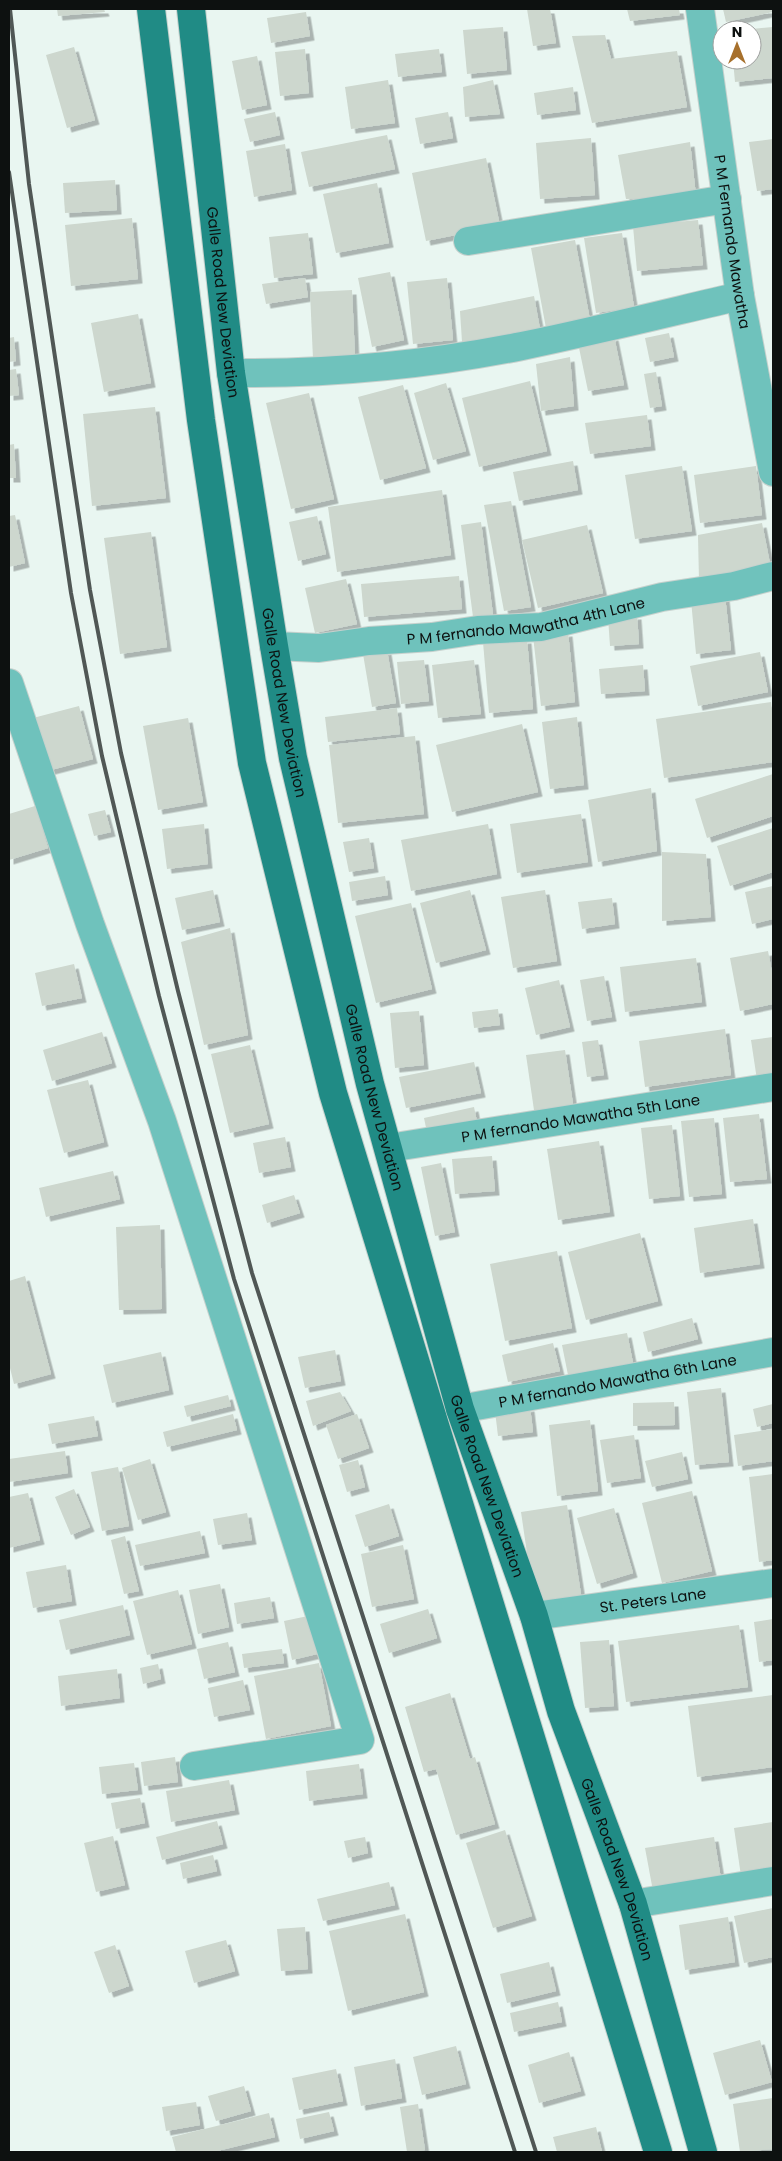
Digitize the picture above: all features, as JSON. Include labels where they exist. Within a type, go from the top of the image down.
[{"type":"main road","name":"Galle Road New Deviation","points":[[151,9],[201,420],[252,763],[333,1093],[658,2152]]},
{"type":"main road","name":"Galle Road New Deviation","points":[[191,9],[231,373],[274,646],[293,758],[368,1075],[460,1409],[534,1616],[561,1711],[632,1904],[703,2152]]},
{"type":"street","name":"P M Fernando Mawatha","points":[[700,9],[740,296],[773,472]]},
{"type":"street","points":[[468,241],[727,199]]},
{"type":"street","points":[[231,373],[276,374],[425,361],[520,346],[740,296]]},
{"type":"street","name":"P M fernando Mawatha 4th Lane","points":[[274,646],[319,648],[478,630],[540,627],[662,598],[734,586],[773,576]]},
{"type":"street","points":[[9,682],[90,924],[162,1121],[360,1740],[194,1766]]},
{"type":"street","name":"P M fernando Mawatha 5th Lane","points":[[389,1148],[773,1087]]},
{"type":"street","name":"P M fernando Mawatha 6th Lane","points":[[460,1409],[773,1352]]},
{"type":"street","name":"St. Peters Lane","points":[[534,1616],[773,1583]]},
{"type":"street","points":[[632,1904],[773,1881]]},
{"type":"building","points":[[57,9],[104,9],[105,12],[58,16]]},
{"type":"building","points":[[527,9],[550,9],[556,43],[533,46]]},
{"type":"building","points":[[627,9],[679,9],[680,15],[630,21]]},
{"type":"building","points":[[723,9],[773,9],[773,12],[735,20],[726,20]]},
{"type":"building","points":[[306,12],[310,36],[271,43],[267,18]]},
{"type":"building","points":[[503,27],[507,70],[467,74],[463,30]]},
{"type":"building","points":[[773,27],[773,78],[735,82],[734,70],[762,70],[762,28]]},
{"type":"building","points":[[605,35],[611,59],[677,51],[687,107],[592,123],[572,36]]},
{"type":"building","points":[[74,47],[95,120],[67,128],[46,55]]},
{"type":"building","points":[[305,49],[309,93],[280,96],[275,52]]},
{"type":"building","points":[[439,49],[442,72],[398,77],[395,54]]},
{"type":"building","points":[[257,56],[267,105],[242,110],[232,61]]},
{"type":"building","points":[[388,80],[395,123],[351,129],[345,87]]},
{"type":"building","points":[[493,80],[500,114],[465,117],[463,87]]},
{"type":"building","points":[[573,87],[576,110],[537,115],[534,93]]},
{"type":"building","points":[[275,112],[280,135],[250,142],[244,119]]},
{"type":"building","points":[[448,112],[453,138],[420,144],[415,118]]},
{"type":"building","points":[[387,135],[395,169],[309,187],[301,152]]},
{"type":"building","points":[[591,138],[595,195],[540,199],[536,143]]},
{"type":"building","points":[[773,139],[773,189],[757,191],[749,142]]},
{"type":"building","points":[[690,142],[696,196],[626,199],[618,155]]},
{"type":"building","points":[[285,144],[292,190],[254,197],[246,151]]},
{"type":"building","points":[[486,158],[500,226],[426,241],[412,173]]},
{"type":"building","points":[[115,180],[117,210],[65,213],[63,183]]},
{"type":"building","points":[[377,183],[389,243],[336,253],[323,194]]},
{"type":"building","points":[[132,218],[138,279],[71,286],[65,225]]},
{"type":"building","points":[[698,220],[703,265],[637,271],[633,226]]},
{"type":"building","points":[[308,233],[313,274],[274,278],[269,237]]},
{"type":"building","points":[[622,233],[634,307],[596,313],[584,238]]},
{"type":"building","points":[[575,240],[590,320],[546,328],[531,248]]},
{"type":"building","points":[[390,272],[404,340],[372,347],[358,278]]},
{"type":"building","points":[[305,278],[308,297],[266,304],[262,284]]},
{"type":"building","points":[[447,278],[453,340],[413,344],[407,282]]},
{"type":"building","points":[[352,290],[355,357],[313,359],[310,292]]},
{"type":"building","points":[[534,296],[540,329],[462,342],[460,311]]},
{"type":"building","points":[[138,314],[151,383],[104,392],[91,323]]},
{"type":"building","points":[[669,333],[674,357],[650,362],[645,338]]},
{"type":"building","points":[[614,336],[624,385],[588,391],[578,343]]},
{"type":"building","points":[[14,337],[16,361],[9,362],[9,338]]},
{"type":"building","points":[[570,357],[574,406],[541,411],[536,364]]},
{"type":"building","points":[[16,369],[19,395],[9,396],[9,370]]},
{"type":"building","points":[[656,372],[662,406],[650,408],[644,374]]},
{"type":"building","points":[[530,381],[547,451],[479,467],[462,398]]},
{"type":"building","points":[[446,383],[466,451],[433,460],[414,393]]},
{"type":"building","points":[[403,385],[426,468],[380,480],[358,397]]},
{"type":"building","points":[[309,393],[334,499],[291,509],[266,403]]},
{"type":"building","points":[[155,407],[166,498],[92,506],[83,414]]},
{"type":"building","points":[[647,415],[651,446],[590,454],[585,423]]},
{"type":"building","points":[[14,444],[16,478],[9,478],[9,445]]},
{"type":"building","points":[[573,461],[578,490],[519,501],[513,472]]},
{"type":"building","points":[[682,466],[692,531],[635,539],[625,475]]},
{"type":"building","points":[[756,466],[762,515],[700,523],[694,475]]},
{"type":"building","points":[[442,490],[451,555],[337,572],[328,507]]},
{"type":"building","points":[[511,501],[531,607],[504,611],[484,505]]},
{"type":"building","points":[[15,515],[25,563],[9,567],[9,516]]},
{"type":"building","points":[[317,516],[326,554],[298,561],[289,522]]},
{"type":"building","points":[[481,522],[493,615],[473,617],[461,525]]},
{"type":"building","points":[[762,523],[772,574],[699,582],[698,535]]},
{"type":"building","points":[[587,525],[603,593],[538,608],[522,540]]},
{"type":"building","points":[[151,532],[167,647],[120,654],[104,538]]},
{"type":"building","points":[[459,576],[462,609],[364,617],[361,584]]},
{"type":"building","points":[[346,579],[357,624],[315,633],[305,588]]},
{"type":"building","points":[[725,596],[731,650],[696,654],[691,600]]},
{"type":"building","points":[[637,615],[639,644],[610,646],[608,617]]},
{"type":"building","points":[[568,632],[575,702],[541,706],[533,636]]},
{"type":"building","points":[[527,639],[533,709],[489,713],[483,642]]},
{"type":"building","points":[[387,650],[396,703],[372,707],[363,654]]},
{"type":"building","points":[[760,652],[768,692],[698,706],[690,666]]},
{"type":"building","points":[[424,660],[429,701],[401,704],[397,662]]},
{"type":"building","points":[[474,660],[481,714],[438,718],[432,665]]},
{"type":"building","points":[[643,665],[645,691],[601,694],[599,669]]},
{"type":"building","points":[[771,702],[773,762],[664,778],[656,719]]},
{"type":"building","points":[[79,706],[93,759],[47,771],[33,718]]},
{"type":"building","points":[[397,708],[400,734],[328,742],[325,717]]},
{"type":"building","points":[[577,717],[584,785],[550,789],[542,722]]},
{"type":"building","points":[[188,718],[203,802],[158,810],[143,726]]},
{"type":"building","points":[[522,724],[538,792],[452,812],[436,745]]},
{"type":"building","points":[[415,736],[424,814],[338,823],[329,745]]},
{"type":"building","points":[[773,774],[773,816],[707,838],[695,799]]},
{"type":"building","points":[[651,788],[657,851],[598,862],[588,800]]},
{"type":"building","points":[[35,806],[48,848],[9,860],[9,814]]},
{"type":"building","points":[[105,810],[111,832],[94,836],[88,814]]},
{"type":"building","points":[[581,814],[588,862],[517,873],[510,824]]},
{"type":"building","points":[[204,824],[208,864],[167,869],[162,829]]},
{"type":"building","points":[[488,824],[497,874],[411,891],[401,840]]},
{"type":"building","points":[[773,828],[773,872],[730,886],[717,846]]},
{"type":"building","points":[[369,838],[374,868],[349,872],[343,842]]},
{"type":"building","points":[[662,852],[706,854],[711,917],[662,921]]},
{"type":"building","points":[[385,876],[388,895],[352,901],[349,882]]},
{"type":"building","points":[[773,886],[773,919],[752,924],[745,892]]},
{"type":"building","points":[[213,890],[220,922],[182,930],[175,898]]},
{"type":"building","points":[[470,890],[486,950],[436,963],[420,903]]},
{"type":"building","points":[[545,890],[557,961],[513,968],[501,897]]},
{"type":"building","points":[[612,898],[615,924],[582,929],[578,902]]},
{"type":"building","points":[[411,903],[432,989],[376,1003],[355,916]]},
{"type":"building","points":[[230,928],[248,1035],[204,1045],[181,942]]},
{"type":"building","points":[[768,951],[773,978],[773,1004],[740,1011],[730,958]]},
{"type":"building","points":[[696,958],[702,1002],[625,1012],[620,967]]},
{"type":"building","points":[[74,964],[82,998],[42,1006],[35,973]]},
{"type":"building","points":[[604,976],[612,1017],[587,1021],[580,980]]},
{"type":"building","points":[[559,980],[570,1027],[536,1035],[525,988]]},
{"type":"building","points":[[498,1009],[500,1025],[474,1028],[472,1012]]},
{"type":"building","points":[[419,1011],[424,1065],[395,1068],[390,1013]]},
{"type":"building","points":[[725,1029],[731,1075],[645,1087],[639,1041]]},
{"type":"building","points":[[102,1032],[112,1063],[52,1081],[43,1050]]},
{"type":"building","points":[[773,1037],[773,1077],[757,1080],[751,1040]]},
{"type":"building","points":[[598,1040],[604,1075],[587,1077],[582,1042]]},
{"type":"building","points":[[250,1045],[269,1124],[230,1133],[211,1054]]},
{"type":"building","points":[[565,1050],[574,1111],[535,1117],[526,1055]]},
{"type":"building","points":[[474,1062],[481,1093],[406,1108],[399,1077]]},
{"type":"building","points":[[88,1080],[104,1142],[64,1153],[47,1090]]},
{"type":"building","points":[[474,1107],[479,1132],[429,1142],[424,1118]]},
{"type":"building","points":[[759,1114],[767,1179],[730,1182],[723,1118]]},
{"type":"building","points":[[714,1118],[722,1194],[689,1197],[681,1121]]},
{"type":"building","points":[[672,1125],[680,1196],[649,1199],[641,1128]]},
{"type":"building","points":[[285,1137],[291,1167],[259,1173],[253,1143]]},
{"type":"building","points":[[599,1141],[610,1212],[558,1220],[547,1149]]},
{"type":"building","points":[[492,1156],[495,1191],[455,1194],[452,1159]]},
{"type":"building","points":[[441,1163],[455,1232],[435,1236],[421,1167]]},
{"type":"building","points":[[113,1171],[120,1199],[46,1217],[39,1188]]},
{"type":"building","points":[[294,1195],[300,1213],[267,1223],[262,1205]]},
{"type":"building","points":[[753,1219],[760,1264],[700,1273],[694,1228]]},
{"type":"building","points":[[160,1225],[162,1309],[119,1310],[116,1227]]},
{"type":"building","points":[[640,1233],[658,1301],[586,1320],[568,1252]]},
{"type":"building","points":[[557,1251],[572,1328],[505,1341],[490,1264]]},
{"type":"building","points":[[25,1276],[51,1374],[14,1384],[9,1364],[9,1281]]},
{"type":"building","points":[[692,1318],[698,1339],[648,1352],[643,1332]]},
{"type":"building","points":[[627,1333],[633,1363],[568,1375],[562,1345]]},
{"type":"building","points":[[553,1343],[560,1371],[508,1382],[502,1355]]},
{"type":"building","points":[[335,1350],[341,1381],[305,1388],[298,1357]]},
{"type":"building","points":[[161,1352],[169,1390],[112,1403],[103,1365]]},
{"type":"building","points":[[721,1388],[729,1462],[695,1465],[687,1392]]},
{"type":"building","points":[[340,1392],[351,1411],[313,1426],[306,1401]]},
{"type":"building","points":[[228,1395],[231,1406],[187,1417],[184,1406]]},
{"type":"building","points":[[674,1402],[675,1425],[633,1426],[633,1403]]},
{"type":"building","points":[[773,1404],[773,1423],[757,1427],[753,1409]]},
{"type":"building","points":[[530,1407],[533,1432],[498,1436],[495,1411]]},
{"type":"building","points":[[233,1414],[237,1430],[167,1447],[163,1432]]},
{"type":"building","points":[[357,1414],[369,1448],[338,1459],[326,1425]]},
{"type":"building","points":[[94,1416],[98,1436],[52,1444],[48,1424]]},
{"type":"building","points":[[590,1420],[598,1491],[557,1496],[549,1425]]},
{"type":"building","points":[[773,1429],[773,1461],[738,1466],[734,1435]]},
{"type":"building","points":[[634,1435],[641,1478],[607,1483],[600,1440]]},
{"type":"building","points":[[65,1451],[68,1473],[9,1482],[9,1459]]},
{"type":"building","points":[[682,1452],[688,1479],[652,1487],[645,1461]]},
{"type":"building","points":[[150,1459],[166,1512],[138,1520],[122,1468]]},
{"type":"building","points":[[358,1460],[365,1487],[347,1492],[339,1465]]},
{"type":"building","points":[[118,1467],[129,1526],[102,1531],[91,1472]]},
{"type":"building","points":[[773,1474],[773,1560],[759,1562],[749,1477]]},
{"type":"building","points":[[74,1489],[90,1527],[71,1535],[55,1497]]},
{"type":"building","points":[[692,1491],[712,1571],[662,1583],[642,1503]]},
{"type":"building","points":[[28,1493],[40,1540],[9,1548],[9,1497]]},
{"type":"building","points":[[389,1504],[399,1536],[365,1547],[355,1515]]},
{"type":"building","points":[[567,1505],[582,1601],[535,1608],[521,1512]]},
{"type":"building","points":[[614,1508],[633,1573],[597,1584],[577,1518]]},
{"type":"building","points":[[247,1513],[252,1540],[218,1545],[213,1519]]},
{"type":"building","points":[[200,1531],[205,1553],[140,1566],[135,1545]]},
{"type":"building","points":[[125,1536],[139,1591],[124,1594],[111,1540]]},
{"type":"building","points":[[403,1545],[414,1599],[372,1607],[361,1554]]},
{"type":"building","points":[[66,1565],[72,1601],[33,1608],[26,1572]]},
{"type":"building","points":[[220,1584],[229,1627],[198,1634],[189,1590]]},
{"type":"building","points":[[178,1590],[192,1644],[147,1655],[133,1601]]},
{"type":"building","points":[[270,1597],[274,1618],[237,1624],[234,1603]]},
{"type":"building","points":[[123,1605],[130,1635],[66,1650],[59,1620]]},
{"type":"building","points":[[428,1609],[437,1638],[389,1653],[380,1624]]},
{"type":"building","points":[[308,1616],[317,1654],[292,1660],[284,1621]]},
{"type":"building","points":[[773,1619],[773,1660],[759,1662],[754,1622]]},
{"type":"building","points":[[739,1625],[748,1687],[626,1702],[618,1641]]},
{"type":"building","points":[[609,1640],[614,1706],[585,1708],[580,1642]]},
{"type":"building","points":[[228,1642],[235,1672],[204,1679],[197,1649]]},
{"type":"building","points":[[282,1649],[284,1663],[244,1668],[242,1654]]},
{"type":"building","points":[[319,1663],[331,1726],[266,1739],[254,1676]]},
{"type":"building","points":[[158,1664],[161,1679],[143,1684],[140,1668]]},
{"type":"building","points":[[117,1669],[120,1698],[61,1706],[58,1676]]},
{"type":"building","points":[[243,1680],[250,1710],[214,1717],[208,1688]]},
{"type":"building","points":[[450,1693],[470,1759],[475,1757],[495,1824],[456,1835],[436,1769],[424,1772],[405,1707]]},
{"type":"building","points":[[773,1695],[773,1767],[697,1777],[688,1706]]},
{"type":"building","points":[[175,1757],[178,1782],[144,1786],[141,1762]]},
{"type":"building","points":[[134,1763],[138,1790],[102,1794],[99,1767]]},
{"type":"building","points":[[359,1764],[363,1794],[309,1801],[306,1771]]},
{"type":"building","points":[[229,1780],[235,1810],[171,1822],[166,1791]]},
{"type":"building","points":[[140,1798],[145,1823],[116,1829],[111,1803]]},
{"type":"building","points":[[217,1821],[223,1844],[162,1860],[156,1837]]},
{"type":"building","points":[[773,1822],[773,1871],[741,1876],[734,1828]]},
{"type":"building","points":[[505,1830],[532,1916],[493,1928],[466,1843]]},
{"type":"building","points":[[113,1836],[125,1885],[96,1892],[84,1843]]},
{"type":"building","points":[[365,1837],[368,1853],[348,1858],[344,1841]]},
{"type":"building","points":[[714,1837],[721,1879],[653,1891],[645,1848]]},
{"type":"building","points":[[213,1855],[217,1871],[183,1879],[180,1863]]},
{"type":"building","points":[[389,1882],[395,1905],[323,1921],[317,1899]]},
{"type":"building","points":[[773,1908],[773,1957],[744,1963],[734,1916]]},
{"type":"building","points":[[405,1914],[424,1992],[348,2011],[329,1931]]},
{"type":"building","points":[[728,1917],[735,1962],[685,1970],[679,1925]]},
{"type":"building","points":[[305,1927],[308,1969],[281,1971],[277,1929]]},
{"type":"building","points":[[226,1940],[235,1971],[194,1983],[185,1951]]},
{"type":"building","points":[[115,1945],[129,1986],[109,1993],[94,1952]]},
{"type":"building","points":[[549,1962],[556,1991],[507,2003],[500,1974]]},
{"type":"building","points":[[558,2002],[562,2022],[514,2032],[510,2013]]},
{"type":"building","points":[[760,2040],[772,2082],[725,2095],[713,2053]]},
{"type":"building","points":[[456,2046],[466,2084],[422,2095],[413,2057]]},
{"type":"building","points":[[569,2052],[581,2091],[539,2103],[528,2065]]},
{"type":"building","points":[[395,2059],[402,2098],[361,2106],[354,2067]]},
{"type":"building","points":[[336,2069],[343,2101],[299,2110],[292,2078]]},
{"type":"building","points":[[244,2086],[251,2111],[216,2121],[208,2096]]},
{"type":"building","points":[[773,2098],[773,2149],[740,2152],[733,2104]]},
{"type":"building","points":[[196,2102],[200,2125],[166,2131],[162,2107]]},
{"type":"building","points":[[418,2104],[425,2150],[407,2152],[400,2107]]},
{"type":"building","points":[[329,2112],[334,2131],[300,2139],[296,2119]]},
{"type":"building","points":[[269,2113],[275,2137],[213,2152],[176,2152],[172,2137]]},
{"type":"building","points":[[596,2127],[602,2152],[557,2152],[553,2137]]},
{"type":"railway","points":[[10,9],[29,184],[90,590],[121,753],[178,991],[252,1273],[536,2152]]},
{"type":"railway","points":[[9,172],[71,593],[102,756],[159,996],[234,1279],[515,2152]]}]
